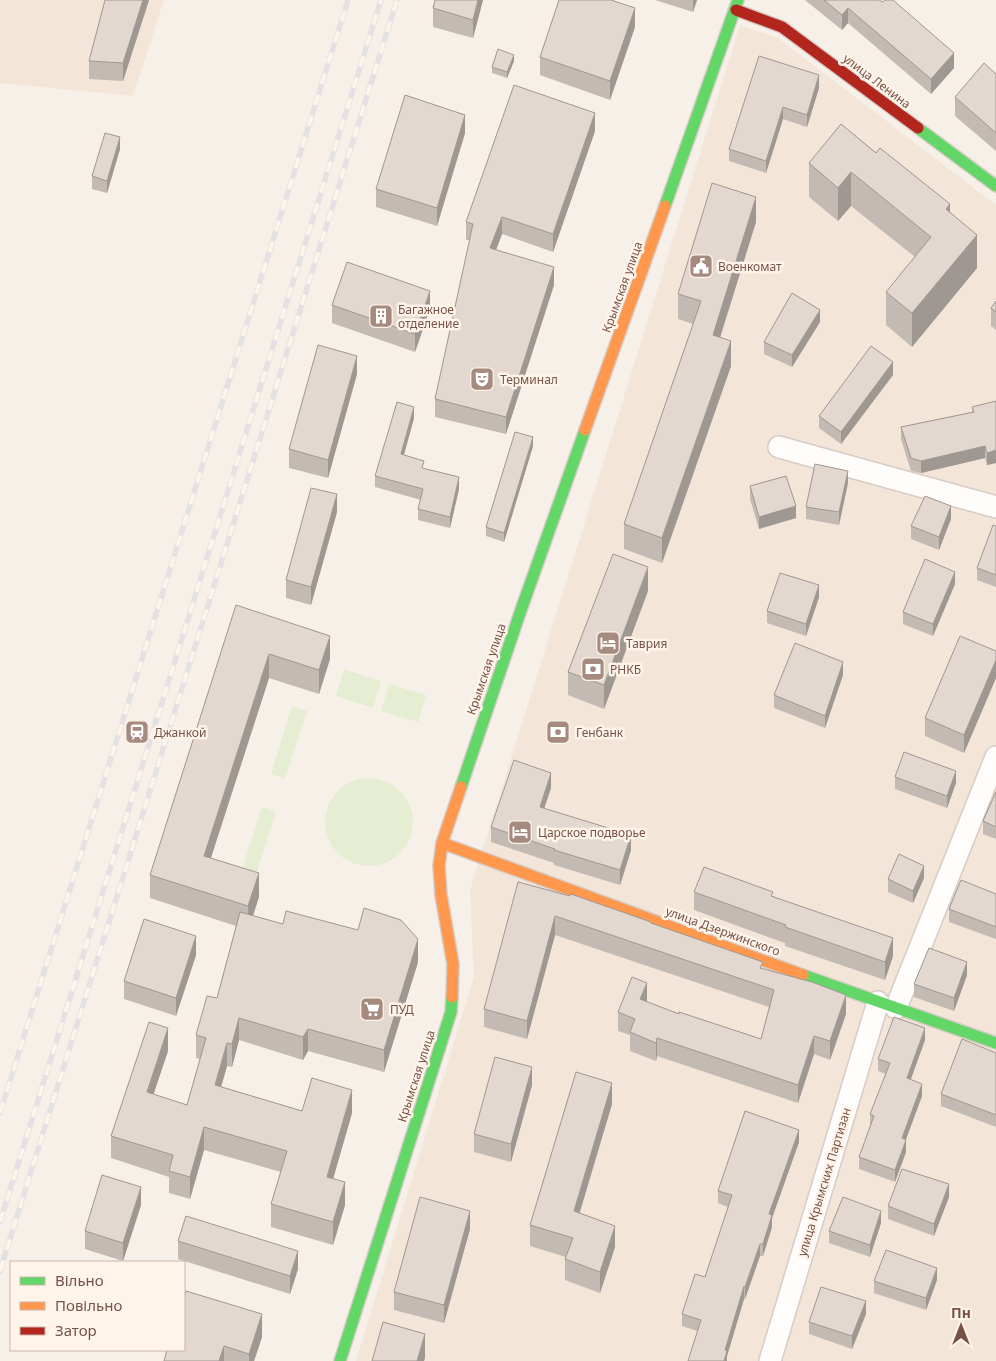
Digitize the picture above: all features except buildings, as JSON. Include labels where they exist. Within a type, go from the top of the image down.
[{"type":"main road","name":"улица Ленина","points":[[737,5],[782,27],[996,186]]},
{"type":"main road","name":"Крымская улица","points":[[340,1361],[451,1012],[453,964],[441,895],[439,866],[442,843],[521,610],[737,5]]},
{"type":"main road","name":"улица Дзержинского","points":[[442,843],[996,1043]]},
{"type":"street","points":[[779,447],[996,506]]},
{"type":"street","name":"улица Крымских Партизан","points":[[770,1361],[887,1005],[996,757]]},
{"type":"shaded area","points":[[0,0],[164,0],[133,96],[0,83]]},
{"type":"shaded area","points":[[740,25],[778,38],[996,205],[996,1361],[356,1361],[474,977],[470,890]]},
{"type":"green space","points":[[344,669],[381,681],[373,708],[336,696]]},
{"type":"green space","points":[[389,684],[426,695],[418,722],[381,711]]},
{"type":"green space","points":[[292,706],[307,711],[285,779],[271,774]]},
{"type":"green space","points":[[369,778],[386,781],[394,785],[406,797],[410,805],[413,822],[410,839],[406,847],[394,859],[386,863],[369,866],[352,863],[344,859],[332,847],[328,839],[325,822],[328,805],[332,797],[344,785],[352,781]]},
{"type":"green space","points":[[262,807],[276,812],[255,878],[241,873]]},
{"type":"railway","points":[[0,1113],[348,0]]},
{"type":"railway","points":[[0,1222],[381,0]]},
{"type":"railway","points":[[0,1271],[397,0]]},
{"type":"traffic: fast","points":[[665,206],[738,0]]},
{"type":"traffic: fast","points":[[918,128],[996,186]]},
{"type":"traffic: fast","points":[[461,787],[585,430]]},
{"type":"traffic: fast","points":[[803,975],[996,1043]]},
{"type":"traffic: fast","points":[[340,1361],[451,1012],[452,997]]},
{"type":"traffic: slow","points":[[585,430],[665,206]]},
{"type":"traffic: slow","points":[[452,997],[453,964],[441,895],[439,866],[442,843],[461,787]]},
{"type":"traffic: slow","points":[[442,843],[803,975]]},
{"type":"traffic: jam","points":[[736,10],[782,27],[918,128]]},
{"type":"place","name":"Военкомат","points":[[701,266]]},
{"type":"place","name":"Багажное отделение","points":[[381,316]]},
{"type":"place","name":"Терминал","points":[[482,379]]},
{"type":"place","name":"Таврия","points":[[608,643]]},
{"type":"place","name":"РНКБ","points":[[593,669]]},
{"type":"place","name":"Джанкой","points":[[137,732]]},
{"type":"place","name":"Генбанк","points":[[558,732]]},
{"type":"place","name":"Царское подворье","points":[[520,832]]},
{"type":"place","name":"ПУД","points":[[372,1009]]}]
